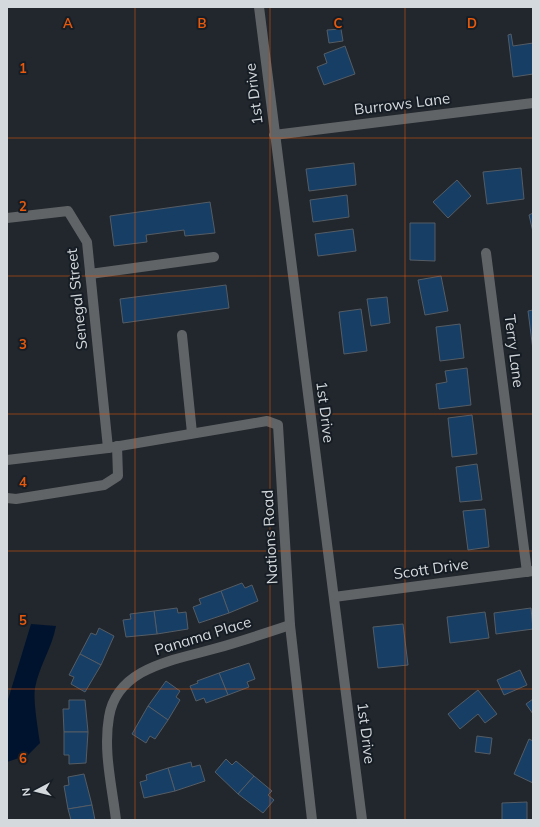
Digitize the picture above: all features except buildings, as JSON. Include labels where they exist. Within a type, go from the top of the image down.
[{"type":"street","name":"1st Drive","points":[[259,7],[274,135],[362,820]]},
{"type":"street","name":"Burrows Lane","points":[[274,135],[533,103]]},
{"type":"street","name":"Senegal Street","points":[[7,218],[68,211],[87,242],[112,447],[118,476],[104,485],[16,499],[7,498]]},
{"type":"street","name":"Terry Lane","points":[[486,253],[530,571]]},
{"type":"street","points":[[90,274],[214,257]]},
{"type":"street","points":[[182,335],[192,434]]},
{"type":"street","name":"Nations Road","points":[[7,460],[112,447],[267,421],[278,425],[290,625],[312,820]]},
{"type":"street","name":"Scott Drive","points":[[334,597],[530,571]]},
{"type":"street","name":"Panama Place","points":[[116,820],[107,744],[109,716],[114,699],[129,681],[149,668],[172,660],[216,649],[290,625]]},
{"type":"water","points":[[31,624],[56,626],[52,642],[39,672],[35,688],[35,707],[40,743],[28,755],[7,762],[7,703]]}]
